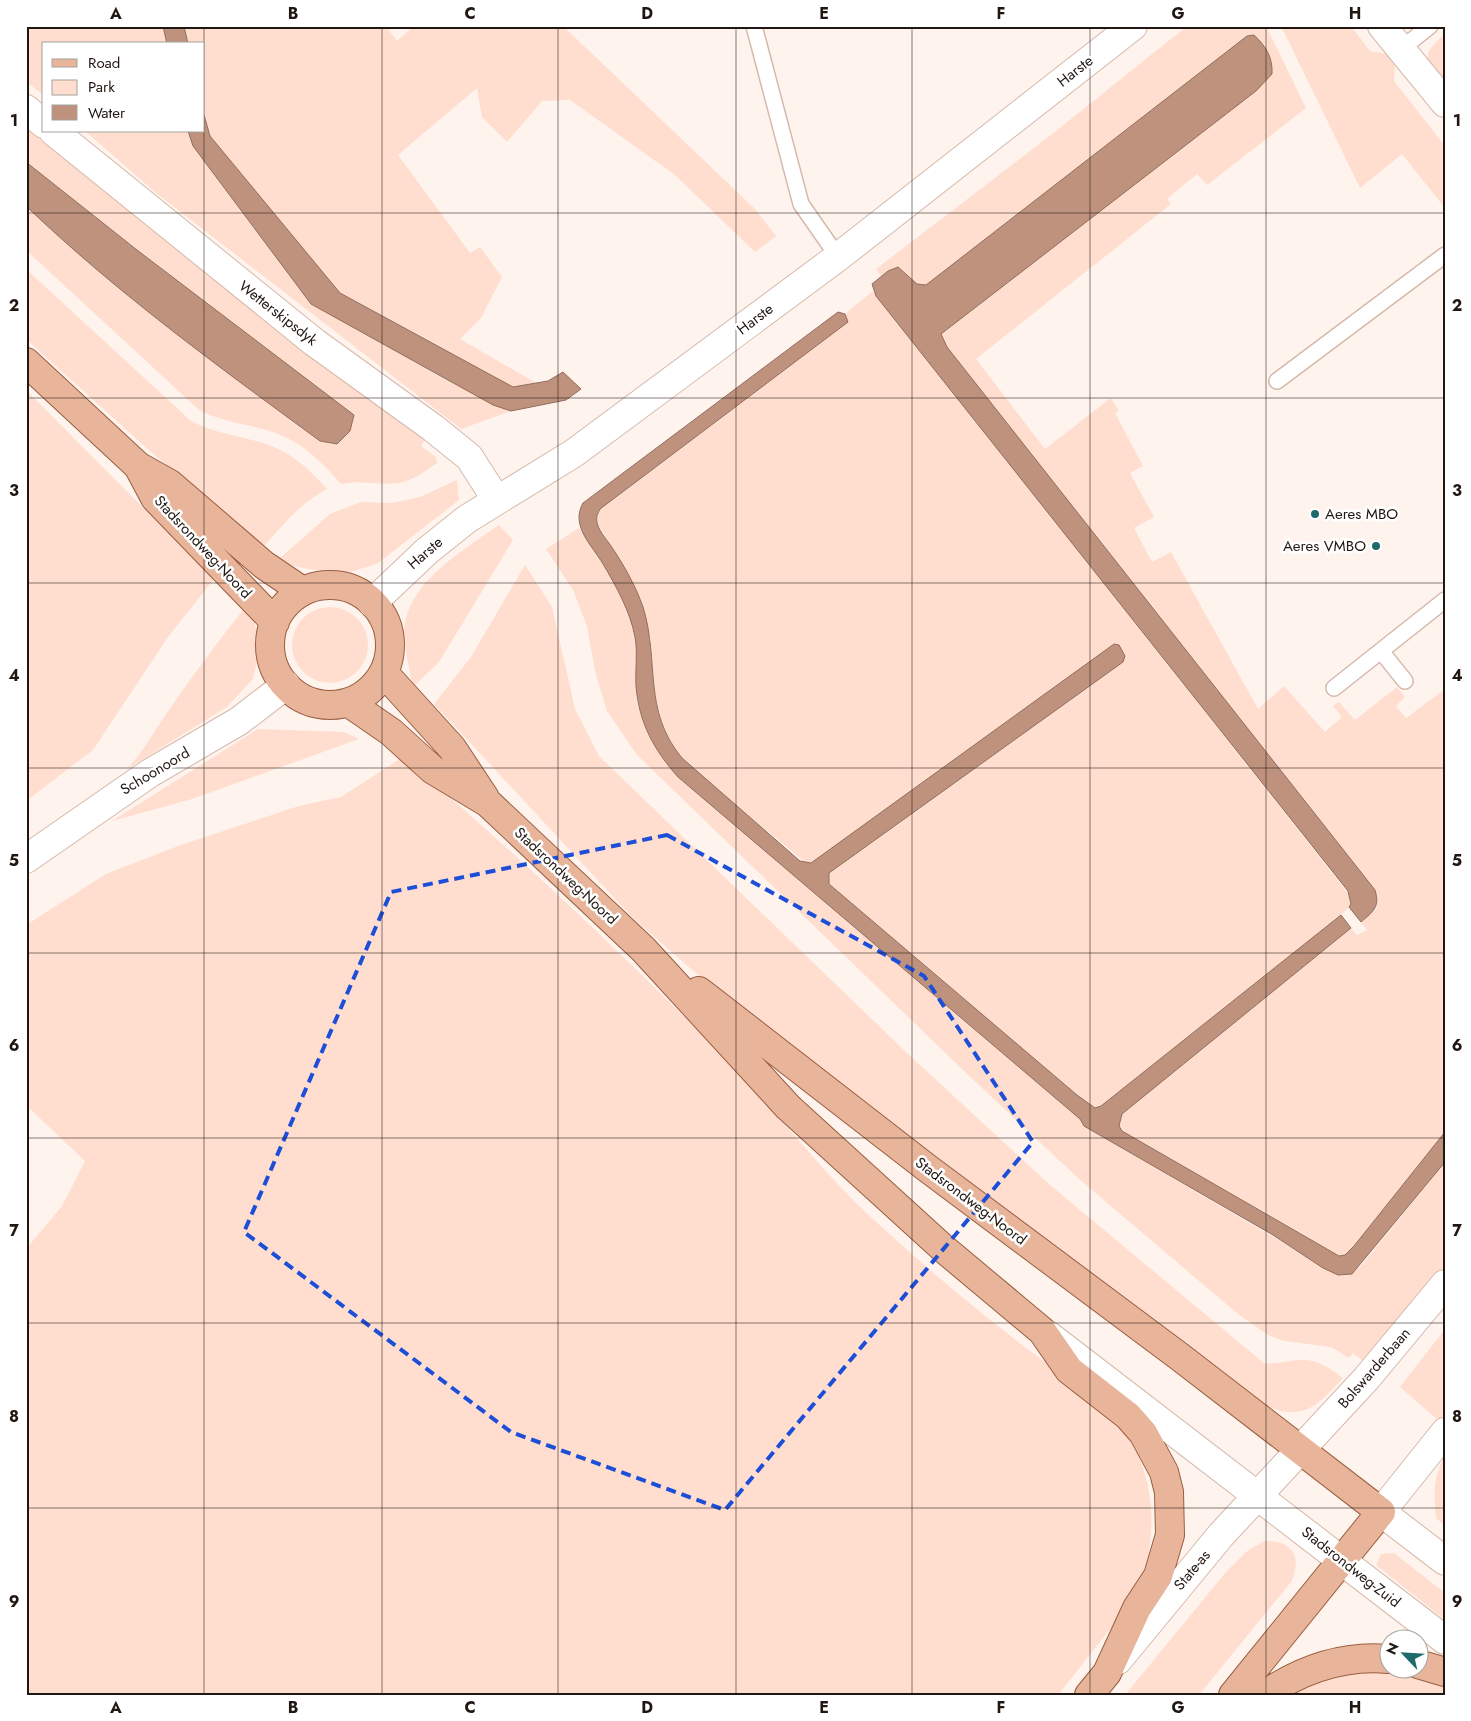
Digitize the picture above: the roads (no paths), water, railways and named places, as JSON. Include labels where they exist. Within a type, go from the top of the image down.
[{"type":"main road","name":"Stadsrondweg-Noord","points":[[26,362],[138,466],[170,484],[264,565],[301,590]]},
{"type":"main road","name":"Stadsrondweg-Noord","points":[[138,466],[155,498],[275,622]]},
{"type":"main road","points":[[334,584],[347,587],[372,603],[383,618],[392,644],[384,673],[366,696],[349,703],[333,706],[316,704],[301,697],[286,685],[277,673],[270,640],[275,622],[286,604],[301,590],[334,584]]},
{"type":"main road","name":"Stadsrondweg-Noord","points":[[384,673],[452,748],[488,803]]},
{"type":"main road","name":"Stadsrondweg-Noord","points":[[349,703],[391,732],[433,770],[488,803],[643,949],[788,1107],[944,1249],[1042,1331]]},
{"type":"main road","name":"Stadsrondweg-Noord","points":[[643,949],[927,1168],[1300,1450]]},
{"type":"main road","points":[[1042,1331],[1069,1370],[1128,1416],[1143,1433],[1155,1451],[1169,1492],[1170,1535],[1166,1556],[1158,1576],[1137,1608],[1107,1673]]},
{"type":"main road","points":[[1233,1695],[1381,1512],[1300,1450]]},
{"type":"main road","points":[[1264,1695],[1306,1672],[1332,1663],[1359,1659],[1378,1659]]},
{"type":"main road","points":[[1428,1667],[1445,1672]]},
{"type":"main road","name":"State-as","points":[[1089,1695],[1107,1673]]},
{"type":"street","name":"Harste","points":[[372,603],[427,551],[496,499],[574,453],[838,257],[1133,26]]},
{"type":"street","points":[[1382,26],[1445,103]]},
{"type":"street","points":[[26,109],[42,122]]},
{"type":"street","name":"Wetterskipsdyk","points":[[54,132],[314,342],[462,451],[469,457],[496,499]]},
{"type":"street","name":"Schoonoord","points":[[26,859],[142,778],[239,721],[286,685]]},
{"type":"street","name":"Bolswarderbaan","points":[[1300,1450],[1387,1355],[1445,1284]]},
{"type":"street","name":"Stadsrondweg-Noord","points":[[1042,1331],[1258,1495]]},
{"type":"street","points":[[1445,1432],[1381,1512],[1445,1561]]},
{"type":"street","name":"State-as","points":[[1107,1673],[1221,1535],[1300,1450]]},
{"type":"street","name":"Stadsrondweg-Zuid","points":[[1258,1495],[1445,1640]]},
{"type":"lane","points":[[754,26],[801,204],[838,257]]},
{"type":"lane","points":[[1401,49],[1430,26]]},
{"type":"lane","points":[[1277,381],[1445,255]]},
{"type":"lane","points":[[1334,688],[1445,600]]},
{"type":"lane","points":[[1381,651],[1405,681]]},
{"type":"water","points":[[163,26],[184,26],[188,42],[167,42]]},
{"type":"water","points":[[1254,35],[1268,53],[1272,68],[1272,74],[1256,91],[941,334],[947,347],[1375,890],[1377,901],[1375,908],[1361,922],[1349,907],[1351,904],[1348,891],[876,296],[872,284],[888,271],[898,267],[917,284],[926,285],[1247,36]]},
{"type":"water","points":[[205,118],[210,136],[340,293],[513,387],[548,381],[563,372],[581,389],[566,400],[511,411],[493,405],[311,304],[193,146],[188,132],[205,132]]},
{"type":"water","points":[[26,162],[137,250],[354,415],[350,431],[337,444],[320,441],[132,299],[26,206]]},
{"type":"water","points":[[838,312],[845,314],[848,322],[600,509],[597,514],[597,523],[600,530],[626,570],[643,607],[651,647],[657,704],[661,722],[670,740],[682,758],[800,861],[811,863],[1114,644],[1119,645],[1125,656],[1123,662],[829,873],[829,884],[1077,1095],[1095,1108],[1101,1106],[1341,915],[1351,928],[1122,1114],[1119,1126],[1122,1131],[1339,1256],[1345,1255],[1354,1246],[1445,1132],[1445,1162],[1352,1274],[1338,1275],[1323,1268],[1273,1235],[1084,1126],[1080,1119],[678,777],[662,757],[649,735],[640,712],[636,686],[636,649],[633,627],[618,590],[584,535],[579,520],[583,503]]},
{"type":"place","name":"Aeres MBO","points":[[1315,514]]},
{"type":"place","name":"Aeres VMBO","points":[[1376,546]]}]
